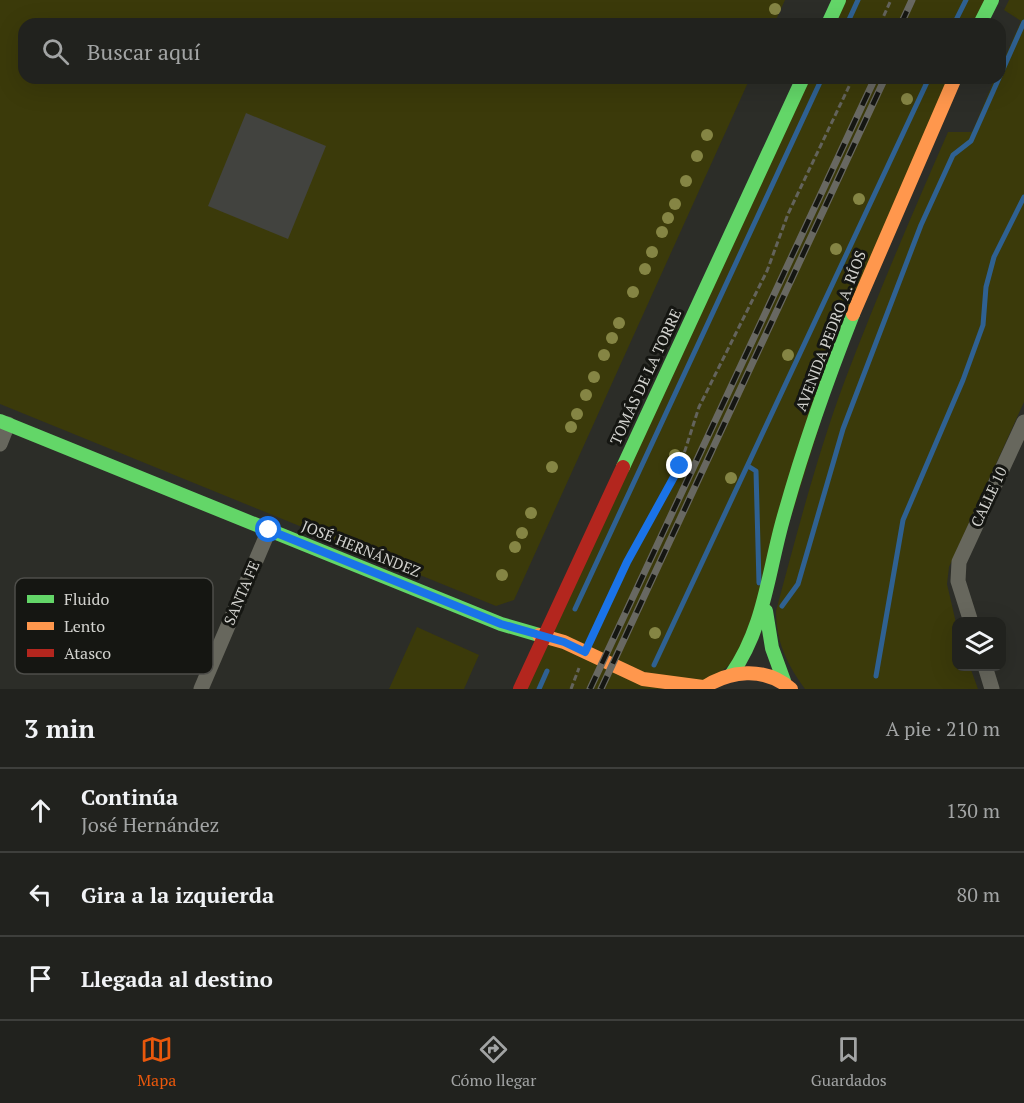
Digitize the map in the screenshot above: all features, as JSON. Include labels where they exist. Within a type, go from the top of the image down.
[{"type":"main road","points":[[831,18],[839,0]]},
{"type":"main road","points":[[984,18],[992,0]]},
{"type":"main road","name":"TOMÁS DE LA TORRE","points":[[520,689],[800,84]]},
{"type":"main road","name":"AVENIDA PEDRO A. RÍOS","points":[[731,675],[751,646],[765,606],[783,518],[824,392],[911,174],[953,84]]},
{"type":"main road","name":"JOSÉ HERNÁNDEZ","points":[[4,423],[501,624],[544,636],[585,652],[646,684],[702,688]]},
{"type":"main road","name":"AVENIDA PEDRO A. RÍOS","points":[[765,606],[772,648],[788,685]]},
{"type":"main road","points":[[702,688],[731,675],[758,674],[788,685]]},
{"type":"street","points":[[0,444],[4,423]]},
{"type":"street","name":"CALLE 10","points":[[970,617],[958,572],[963,553],[1024,423]]},
{"type":"street","name":"SANTA FE","points":[[213,661],[269,530]]},
{"type":"street","points":[[987,671],[992,689]]},
{"type":"street","name":"SANTA FE","points":[[201,689],[207,674]]},
{"type":"path","points":[[883,18],[891,0]]},
{"type":"path","points":[[571,689],[585,652],[627,562],[680,466],[699,407],[767,271],[788,214],[850,84]]},
{"type":"shaded area","points":[[0,0],[785,0],[777,18],[18,18],[18,84],[747,84],[514,600],[496,606],[0,404]]},
{"type":"shaded area","points":[[839,0],[992,0],[983,18],[831,18]]},
{"type":"shaded area","points":[[1009,0],[1024,0],[1024,402],[949,567],[947,584],[955,617],[952,617],[952,671],[971,671],[978,689],[805,689],[793,671],[780,643],[776,611],[816,465],[857,349],[948,132],[972,132],[992,84],[1006,84],[1006,55],[1021,21],[1004,10]]},
{"type":"shaded area","points":[[800,84],[952,84],[856,308],[751,646],[701,689],[520,689]]},
{"type":"shaded area","points":[[417,627],[479,655],[464,689],[389,689]]},
{"type":"building","points":[[246,113],[326,146],[288,239],[208,206]]},
{"type":"waterway","points":[[850,18],[858,0]]},
{"type":"waterway","points":[[957,18],[966,0]]},
{"type":"waterway","points":[[1006,62],[1024,22]]},
{"type":"waterway","points":[[575,609],[819,84]]},
{"type":"waterway","points":[[654,665],[926,84]]},
{"type":"waterway","points":[[782,606],[798,584],[843,429],[921,225],[953,155],[971,141],[996,84]]},
{"type":"waterway","points":[[876,676],[903,520],[963,380],[983,325],[986,287],[994,257],[1024,197]]},
{"type":"waterway","points":[[748,466],[756,471],[759,583]]},
{"type":"waterway","points":[[539,689],[547,671]]},
{"type":"railway","points":[[904,18],[912,0]]},
{"type":"railway","points":[[590,689],[872,84]]},
{"type":"railway","points":[[601,689],[882,84]]},
{"type":"traffic: fast","points":[[831,18],[839,0]]},
{"type":"traffic: fast","points":[[983,18],[992,0]]},
{"type":"traffic: fast","points":[[623,467],[800,84]]},
{"type":"traffic: fast","points":[[731,675],[742,657],[758,618],[799,465],[853,314]]},
{"type":"traffic: fast","points":[[0,421],[501,624],[539,635]]},
{"type":"traffic: fast","points":[[766,611],[772,648],[784,681]]},
{"type":"traffic: slow","points":[[853,314],[952,84]]},
{"type":"traffic: slow","points":[[539,635],[564,642],[643,679],[703,687]]},
{"type":"traffic: slow","points":[[701,689],[724,678],[747,673],[770,677],[791,689]]},
{"type":"traffic: jam","points":[[520,689],[623,467]]},
{"type":"route","points":[[269,530],[501,624],[564,642],[585,652],[627,562],[680,466]]}]
